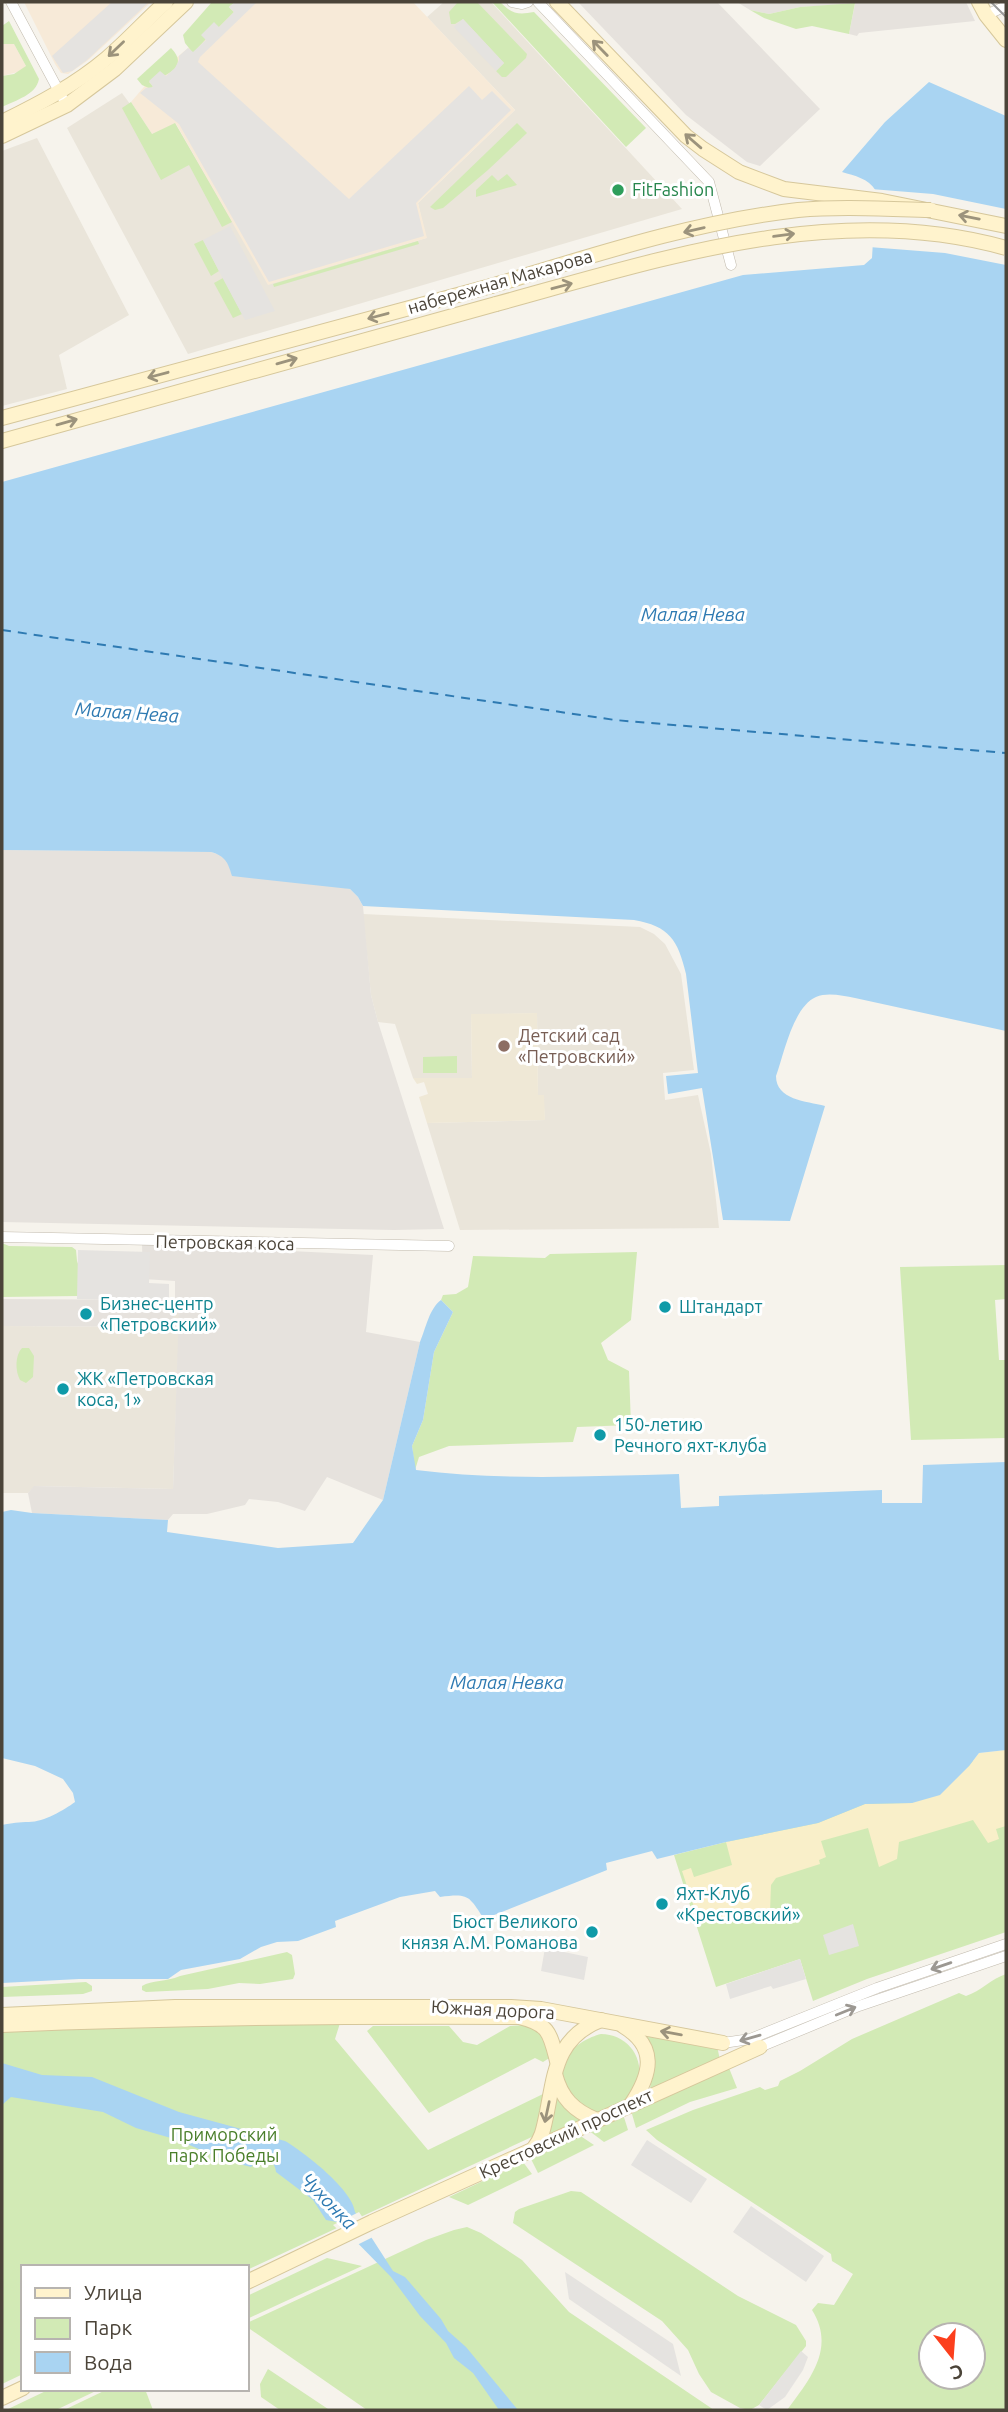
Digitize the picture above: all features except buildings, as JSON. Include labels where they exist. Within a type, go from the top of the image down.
[{"type":"main road","points":[[2,122],[63,99],[166,2]]},
{"type":"main road","points":[[2,136],[115,69],[186,2]]},
{"type":"main road","points":[[557,2],[644,93],[703,149],[740,172],[784,189],[931,210]]},
{"type":"main road","points":[[979,2],[1003,36]]},
{"type":"main road","name":"набережная Макарова","points":[[2,418],[491,286],[606,252],[733,220],[799,210],[865,208],[931,210],[1006,226]]},
{"type":"main road","name":"набережная Макарова","points":[[2,440],[725,244],[801,233],[866,230],[932,234],[1006,248]]},
{"type":"main road","name":"Южная дорога","points":[[2,2015],[175,2007],[541,2009],[723,2043]]},
{"type":"main road","name":"Южная дорога","points":[[2,2025],[175,2018],[519,2017],[540,2022],[548,2032],[556,2067]]},
{"type":"main road","points":[[533,2149],[542,2136],[556,2067],[575,2035],[588,2025],[601,2020]]},
{"type":"main road","points":[[619,2024],[632,2032],[645,2049],[648,2058],[646,2082],[632,2104]]},
{"type":"main road","name":"Крестовский проспект","points":[[248,2282],[372,2221],[760,2046]]},
{"type":"main road","points":[[556,2067],[558,2086],[569,2105],[597,2120]]},
{"type":"main road","points":[[2,2398],[21,2389]]},
{"type":"street","points":[[11,2],[63,99]]},
{"type":"street","points":[[512,2],[527,2]]},
{"type":"street","points":[[538,2],[709,182],[731,265]]},
{"type":"street","points":[[986,15],[1006,6]]},
{"type":"street","name":"Петровская коса","points":[[2,1237],[449,1246]]},
{"type":"street","name":"Южная дорога","points":[[723,2043],[750,2039],[877,1987],[1006,1944]]},
{"type":"street","points":[[760,2046],[859,2006],[1006,1956]]},
{"type":"shaded area","points":[[24,2],[151,2],[87,61],[68,74],[61,73],[55,64]]},
{"type":"shaded area","points":[[112,2],[149,2],[87,60],[72,71],[63,73],[52,56]]},
{"type":"shaded area","points":[[235,2],[413,2],[515,110],[418,203],[427,238],[268,285],[176,124],[152,134],[131,102],[149,81]]},
{"type":"shaded area","points":[[235,2],[257,2],[198,62],[349,199],[469,86],[482,100],[492,91],[511,110],[416,203],[424,236],[269,282],[179,124],[140,93],[153,87],[149,81],[160,71],[166,76],[175,68],[179,56],[188,48],[193,52],[206,40],[201,35],[214,22],[219,27],[234,12],[229,7]]},
{"type":"shaded area","points":[[444,2],[491,2],[682,209],[188,354],[67,128],[122,93],[152,134],[175,123],[269,284],[426,238],[418,203],[515,110],[427,17]]},
{"type":"shaded area","points":[[578,2],[717,2],[820,109],[760,166],[747,162],[686,115]]},
{"type":"shaded area","points":[[737,2],[966,2],[975,21],[859,33],[857,36],[849,34],[855,4],[800,7],[769,14],[750,10]]},
{"type":"shaded area","points":[[463,19],[504,63],[496,71],[454,27]]},
{"type":"shaded area","points":[[2,44],[14,44],[26,66],[22,71],[2,76]]},
{"type":"shaded area","points":[[37,138],[129,315],[59,355],[67,389],[2,406],[2,151]]},
{"type":"shaded area","points":[[230,226],[275,311],[245,320],[221,275],[203,240]]},
{"type":"shaded area","points":[[2,850],[211,852],[228,861],[350,889],[363,906],[371,995],[378,1022],[444,1229],[2,1222]]},
{"type":"shaded area","points":[[363,914],[640,927],[654,934],[665,944],[681,974],[694,1070],[663,1073],[665,1100],[698,1095],[711,1154],[719,1228],[460,1230],[427,1123],[545,1120],[543,1095],[538,1096],[537,1013],[471,1015],[472,1078],[413,1078],[395,1024],[378,1022],[371,995]]},
{"type":"shaded area","name":"Детский сад «Петровский»","points":[[537,1013],[538,1095],[544,1095],[545,1120],[427,1123],[419,1097],[428,1094],[424,1082],[417,1084],[413,1078],[472,1078],[471,1014]]},
{"type":"shaded area","points":[[142,1244],[373,1255],[366,1332],[420,1342],[383,1500],[327,1477],[305,1511],[278,1502],[249,1499],[245,1505],[207,1514],[173,1514],[168,1520],[32,1513],[28,1493],[34,1486],[173,1489],[179,1306],[169,1327],[2,1326],[2,1299],[175,1300],[175,1281],[143,1279]]},
{"type":"shaded area","points":[[78,1250],[150,1252],[149,1283],[169,1284],[169,1301],[77,1299]]},
{"type":"shaded area","points":[[180,1303],[173,1489],[35,1486],[28,1493],[2,1493],[2,1326],[169,1327]]},
{"type":"shaded area","points":[[853,1924],[859,1946],[829,1955],[823,1935]]},
{"type":"shaded area","points":[[545,1948],[588,1957],[584,1980],[541,1971]]},
{"type":"shaded area","points":[[800,1959],[806,1979],[773,1989],[771,1986],[730,1999],[726,1984]]},
{"type":"shaded area","points":[[647,2140],[707,2179],[691,2203],[631,2165]]},
{"type":"shaded area","points":[[751,2206],[824,2256],[806,2282],[733,2232]]},
{"type":"shaded area","points":[[565,2272],[673,2344],[681,2376],[569,2299]]},
{"type":"shaded area","points":[[801,2351],[808,2357],[803,2370],[785,2397],[767,2410],[759,2405]]},
{"type":"green space","points":[[212,2],[235,2],[229,7],[234,12],[219,27],[202,35],[206,39],[193,53],[185,43],[183,35]]},
{"type":"green space","points":[[458,2],[477,2],[527,54],[506,77],[496,71],[504,63],[463,19],[451,24],[449,12]]},
{"type":"green space","points":[[492,2],[500,2],[516,13],[534,12],[646,128],[626,147]]},
{"type":"green space","points":[[855,3],[849,34],[812,26],[796,29],[750,10],[769,14],[800,7]]},
{"type":"green space","points":[[9,21],[39,79],[30,93],[2,107],[2,76],[14,74],[26,66],[14,44],[2,44],[2,26]]},
{"type":"green space","points":[[171,48],[178,60],[174,70],[149,82],[153,86],[151,89],[142,85],[137,79]]},
{"type":"green space","points":[[131,102],[152,134],[175,123],[232,222],[222,227],[189,165],[161,180],[122,108]]},
{"type":"green space","points":[[517,123],[527,133],[443,208],[435,210],[430,207]]},
{"type":"green space","points":[[507,174],[517,185],[476,197],[476,190],[492,175],[498,181]]},
{"type":"green space","points":[[203,240],[219,271],[211,276],[194,244]]},
{"type":"green space","points":[[418,241],[419,244],[274,287],[273,284]]},
{"type":"green space","points":[[223,278],[242,314],[233,318],[214,283]]},
{"type":"green space","points":[[457,1056],[457,1073],[423,1073],[423,1057]]},
{"type":"green space","points":[[2,1243],[9,1246],[72,1247],[76,1250],[84,1281],[78,1296],[2,1297]]},
{"type":"green space","points":[[637,1252],[631,1320],[601,1343],[608,1360],[629,1371],[631,1425],[577,1427],[573,1442],[449,1446],[419,1457],[415,1470],[412,1446],[423,1420],[434,1352],[453,1312],[441,1300],[443,1295],[456,1294],[468,1287],[473,1256],[545,1258],[550,1254]]},
{"type":"green space","points":[[1006,1265],[1006,1299],[995,1300],[999,1360],[1006,1360],[1006,1438],[911,1440],[900,1267]]},
{"type":"green space","points":[[22,1348],[29,1348],[34,1356],[33,1377],[26,1383],[20,1380],[17,1368],[18,1355]]},
{"type":"green space","points":[[1006,1750],[1006,1932],[867,1979],[813,2001],[800,1959],[716,1987],[674,1855],[726,1842]]},
{"type":"green space","points":[[287,1952],[292,1955],[295,1974],[293,1979],[260,1984],[239,1983],[208,1989],[142,1990],[142,1986],[150,1983]]},
{"type":"green space","points":[[1006,1974],[1006,2410],[787,2410],[811,2375],[821,2350],[819,2324],[812,2310],[818,2303],[834,2305],[853,2274],[832,2261],[831,2254],[657,2140],[646,2130],[693,2110],[760,2087],[765,2090],[778,2086],[780,2081],[852,2039],[959,1993],[966,1996]]},
{"type":"green space","points":[[86,1982],[92,1986],[92,1991],[83,1994],[2,1997],[2,1987]]},
{"type":"green space","name":"Приморский парк Победы","points":[[323,2021],[340,2023],[335,2039],[428,2150],[543,2094],[536,2135],[248,2270],[248,2265],[21,2265],[21,2375],[2,2384],[2,2030]]},
{"type":"green space","points":[[524,2025],[538,2029],[548,2043],[551,2057],[543,2062],[535,2058],[429,2113],[367,2031],[373,2026],[449,2026],[463,2042],[477,2045],[510,2026]]},
{"type":"green space","points":[[640,2032],[717,2046],[720,2060],[650,2089],[653,2062]]},
{"type":"green space","points":[[601,2034],[618,2038],[631,2047],[640,2070],[632,2100],[597,2114],[566,2093],[560,2073],[567,2055],[574,2048]]},
{"type":"green space","points":[[729,2068],[737,2088],[690,2102],[636,2128],[632,2114],[635,2107]]},
{"type":"green space","points":[[557,2089],[583,2120],[545,2138]]},
{"type":"green space","points":[[623,2114],[628,2130],[604,2142],[588,2130]]},
{"type":"green space","points":[[579,2135],[594,2145],[538,2173],[531,2159]]},
{"type":"green space","points":[[523,2162],[532,2174],[468,2205],[449,2197]]},
{"type":"green space","points":[[571,2191],[581,2192],[738,2296],[796,2325],[806,2341],[806,2346],[759,2405],[750,2410],[740,2408],[711,2392],[688,2350],[662,2321],[513,2223],[515,2212],[519,2209]]},
{"type":"green space","points":[[467,2227],[481,2233],[522,2260],[569,2312],[714,2410],[367,2410],[248,2328],[248,2323],[426,2240]]},
{"type":"green space","points":[[327,2258],[362,2266],[248,2319],[248,2296]]},
{"type":"green space","points":[[268,2369],[328,2409],[280,2410],[261,2397],[260,2384]]},
{"type":"green space","points":[[46,2391],[96,2391],[56,2410],[6,2410]]},
{"type":"green space","points":[[104,2391],[146,2391],[153,2410],[64,2410]]},
{"type":"sand","points":[[1006,1750],[1006,1826],[996,1829],[999,1839],[988,1843],[973,1820],[899,1842],[897,1859],[879,1867],[868,1828],[821,1841],[826,1857],[819,1860],[820,1864],[776,1878],[771,1885],[770,1912],[734,1920],[697,1916],[682,1871],[691,1868],[694,1877],[732,1865],[726,1842],[818,1823],[865,1804],[912,1803],[969,1766],[979,1753]]},
{"type":"water","name":"Малая Нева","points":[[929,82],[1006,116],[1006,1031],[841,995],[816,997],[808,1002],[790,1032],[776,1076],[777,1084],[786,1095],[825,1106],[790,1221],[723,1220],[702,1088],[668,1094],[666,1076],[698,1073],[683,962],[670,936],[656,926],[634,920],[363,906],[350,889],[232,876],[225,860],[211,852],[2,850],[2,482],[743,275],[864,265],[872,258],[876,191],[865,180],[842,172],[885,122]]},
{"type":"water","name":"Малая Невка","points":[[441,1300],[453,1312],[434,1352],[423,1420],[412,1446],[416,1470],[514,1477],[679,1474],[681,1508],[719,1506],[719,1496],[882,1490],[882,1503],[922,1503],[923,1465],[1006,1462],[1006,1750],[979,1753],[940,1795],[912,1803],[865,1804],[818,1823],[657,1859],[652,1851],[606,1863],[607,1870],[484,1919],[467,1898],[440,1897],[435,1891],[400,1897],[335,1921],[336,1927],[298,1941],[277,1942],[261,1947],[240,1959],[181,1970],[168,1979],[79,1979],[2,1983],[2,1825],[41,1820],[75,1802],[73,1793],[63,1779],[35,1766],[2,1758],[2,1512],[11,1510],[168,1520],[167,1532],[278,1548],[353,1543],[383,1500],[420,1342],[431,1314]]},
{"type":"water","name":"Чухонка","points":[[2,2063],[42,2075],[92,2077],[179,2112],[285,2141],[293,2146],[315,2162],[346,2193],[393,2271],[405,2277],[448,2331],[466,2347],[518,2410],[499,2410],[473,2373],[454,2358],[446,2343],[420,2316],[391,2277],[337,2222],[326,2220],[313,2200],[276,2172],[269,2160],[260,2157],[251,2167],[224,2160],[178,2140],[136,2128],[103,2112],[11,2097],[2,2105]]},
{"type":"pier","points":[[871,189],[933,194],[1006,209],[1006,265],[945,253],[869,247],[873,192]]},
{"type":"pier","points":[[359,2212],[375,2236],[355,2246],[333,2225]]},
{"type":"ferry route","points":[[2,630],[615,720],[1006,753]]},
{"type":"tram line","points":[[991,2],[1006,17]]},
{"type":"place","name":"FitFashion","points":[[618,190]]},
{"type":"place","name":"Детский сад «Петровский»","points":[[504,1046]]},
{"type":"place","name":"Штандарт","points":[[665,1307]]},
{"type":"place","name":"Бизнес-центр «Петровский»","points":[[86,1314]]},
{"type":"place","name":"ЖК «Петровская коса, 1»","points":[[63,1389]]},
{"type":"place","name":"150-летию Речного яхт-клуба","points":[[600,1435]]},
{"type":"place","name":"Яхт-Клуб «Крестовский»","points":[[662,1904]]},
{"type":"place","name":"Бюст Великого князя А.М. Романова","points":[[592,1932]]}]
